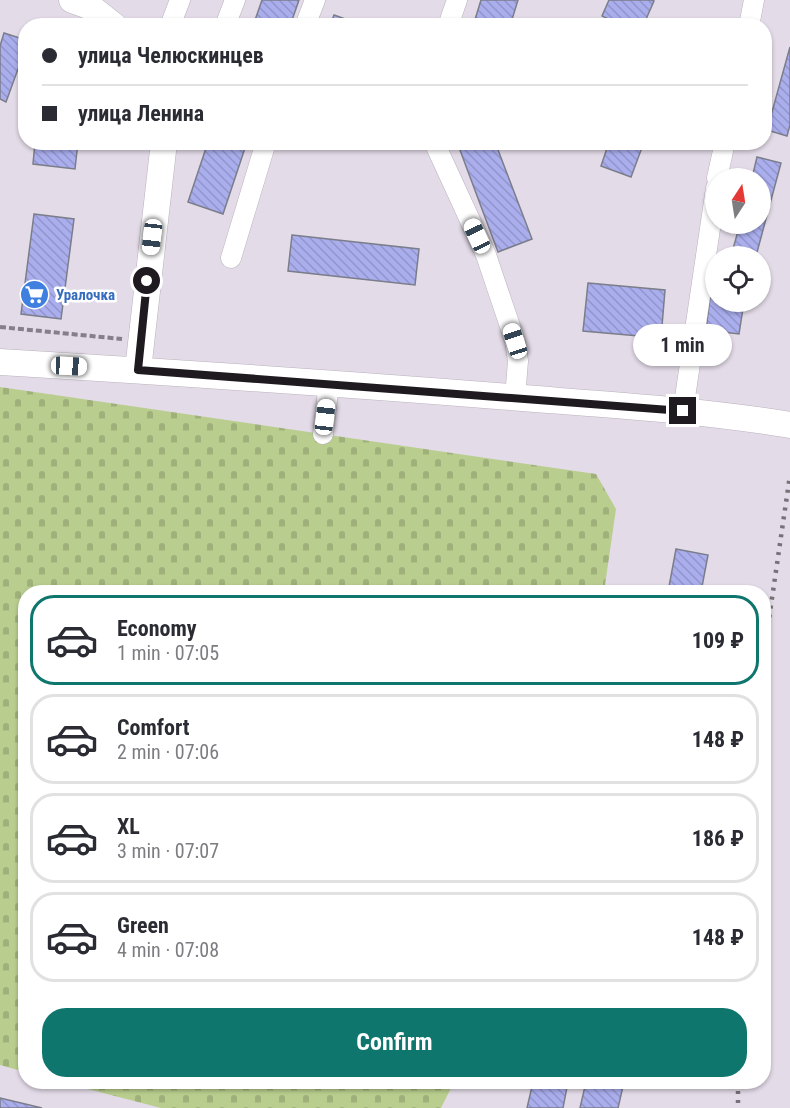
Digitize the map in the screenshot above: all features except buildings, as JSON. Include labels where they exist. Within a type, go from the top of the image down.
[{"type":"main road","points":[[72,0],[89,6],[104,18]]},
{"type":"main road","points":[[138,370],[163,150]]},
{"type":"main road","points":[[0,362],[329,383],[683,411],[790,425]]},
{"type":"street","points":[[173,18],[180,0]]},
{"type":"street","points":[[228,18],[235,0]]},
{"type":"street","points":[[308,18],[315,0]]},
{"type":"street","points":[[451,18],[457,0]]},
{"type":"street","points":[[750,18],[754,0]]},
{"type":"street","points":[[231,258],[264,150]]},
{"type":"street","points":[[438,150],[486,255],[515,341],[518,361],[515,398]]},
{"type":"street","points":[[719,168],[723,150]]},
{"type":"street","points":[[683,411],[709,234]]},
{"type":"street","points":[[323,434],[329,383]]},
{"type":"path","points":[[0,327],[141,341]]},
{"type":"green space","points":[[0,387],[596,474],[616,509],[605,585],[18,585],[18,1070],[0,1065]]},
{"type":"green space","points":[[88,1089],[450,1089],[441,1108],[161,1108]]},
{"type":"railway","points":[[771,605],[790,475]]},
{"type":"railway","points":[[738,1089],[738,1108]]},
{"type":"place","name":"Уралочка","points":[[35,295]]},
{"type":"route","points":[[147,281],[138,370],[683,411]]}]
